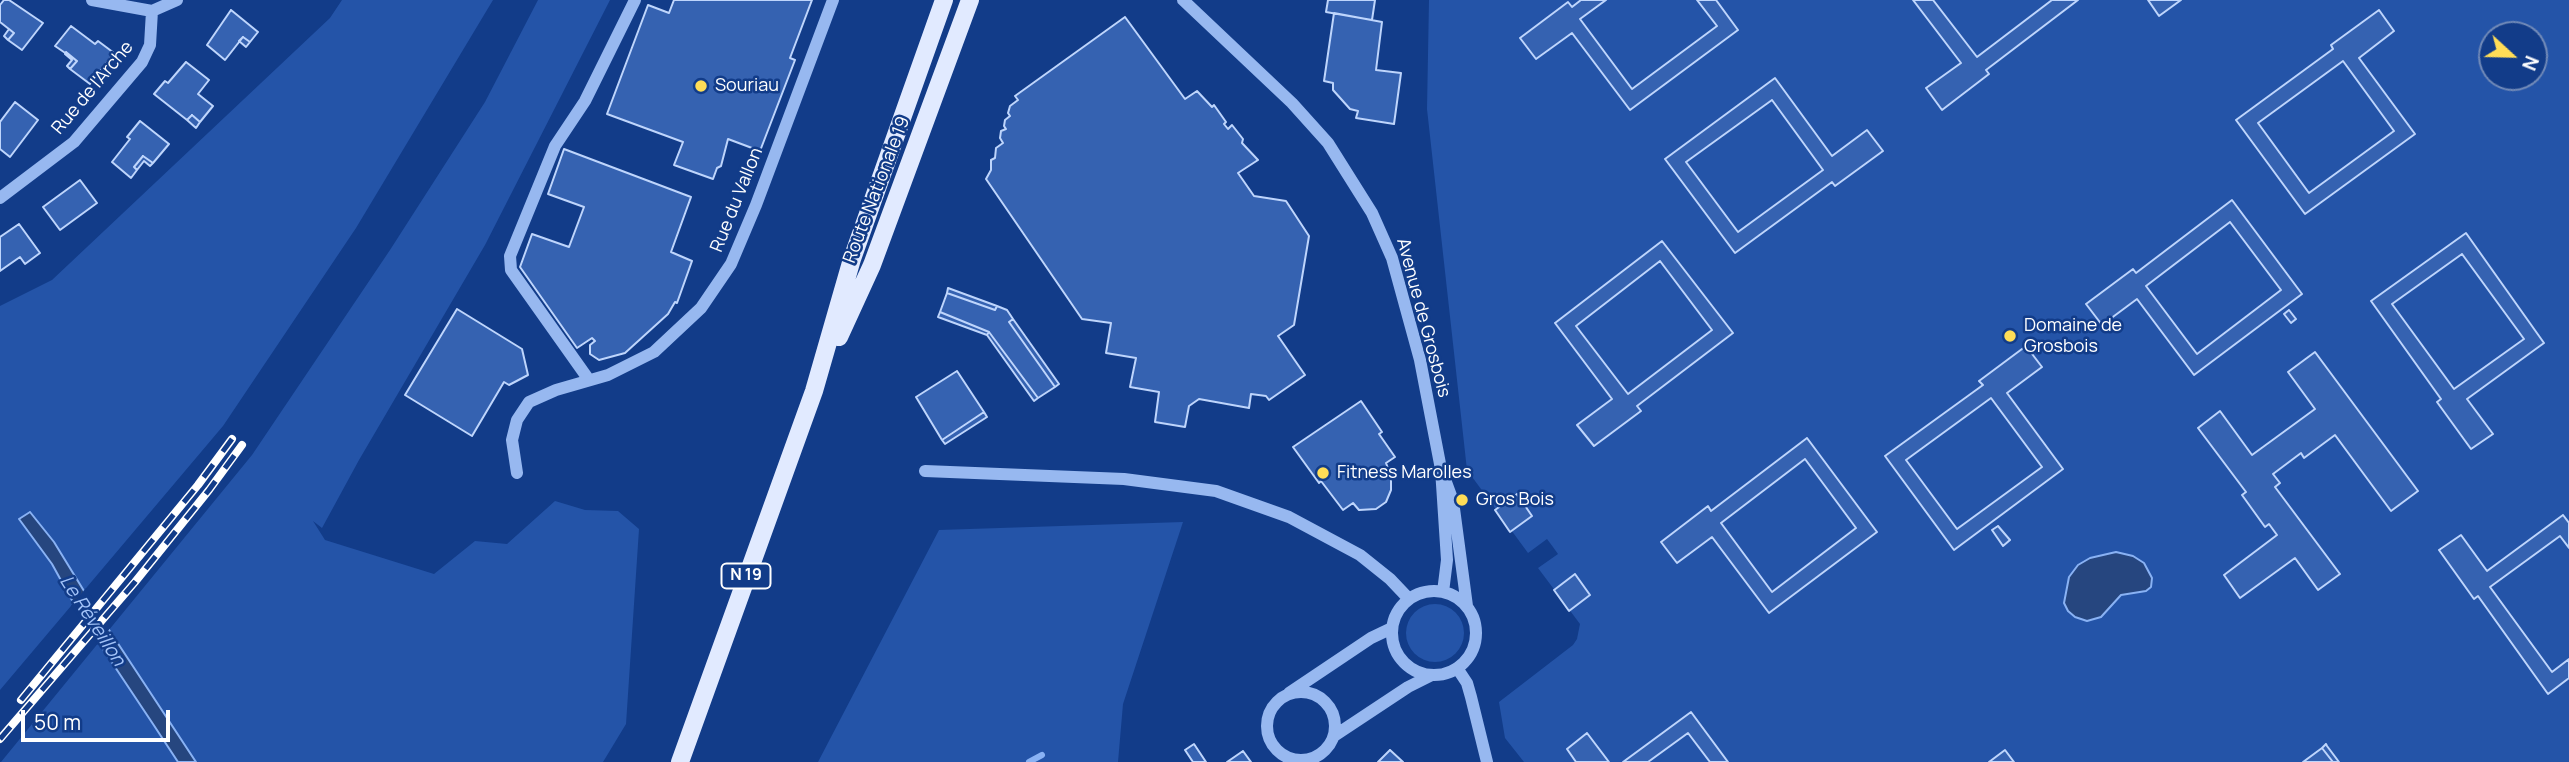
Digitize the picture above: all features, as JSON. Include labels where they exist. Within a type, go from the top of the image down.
[{"type":"main road","name":"Route Nationale 19","points":[[680,762],[814,391],[852,259],[944,0]]},
{"type":"main road","name":"Route Nationale 19","points":[[814,391],[872,265],[970,0]]},
{"type":"street","points":[[92,0],[152,11],[177,0]]},
{"type":"street","points":[[589,380],[511,270],[510,256],[555,146],[585,101],[635,0]]},
{"type":"street","name":"Rue du Vallon","points":[[517,473],[512,440],[517,420],[529,402],[556,390],[608,375],[654,352],[701,308],[731,264],[833,0]]},
{"type":"street","name":"Avenue de Grosbois","points":[[1183,0],[1309,120],[1328,143],[1372,213],[1392,258],[1420,360],[1441,469],[1447,560],[1443,592]]},
{"type":"street","name":"Rue de l'Arche","points":[[0,198],[74,142],[142,62],[150,45],[152,11]]},
{"type":"street","name":"Avenue de Grosbois","points":[[1441,469],[1453,501],[1467,606]]},
{"type":"street","points":[[925,471],[1124,480],[1216,491],[1289,517],[1360,555],[1390,579],[1409,599]]},
{"type":"street","points":[[1431,591],[1443,592],[1452,594],[1467,606],[1475,623],[1475,644],[1471,653],[1457,668],[1445,674],[1418,672],[1406,665],[1398,654],[1392,628],[1401,607],[1409,599],[1431,591]]},
{"type":"street","points":[[1280,699],[1301,692],[1321,698],[1333,715],[1334,736],[1322,759],[1302,760],[1281,753],[1268,734],[1271,711],[1280,699],[1371,638],[1392,628]]},
{"type":"street","points":[[1457,668],[1474,706],[1487,762]]},
{"type":"street","points":[[1334,736],[1408,687],[1432,675]]},
{"type":"shaded area","points":[[342,0],[493,0],[356,228],[223,426],[0,690],[0,306],[52,280],[330,18]]},
{"type":"shaded area","points":[[538,0],[610,0],[485,245],[322,528],[313,521],[325,540],[434,574],[475,541],[507,544],[555,501],[585,510],[618,511],[639,529],[626,724],[603,762],[1,762],[252,455],[390,250],[485,102]]},
{"type":"shaded area","name":"Domaine de Grosbois","points":[[1429,0],[2569,0],[2569,762],[1524,762],[1505,738],[1499,702],[1573,645],[1580,624],[1538,568],[1558,554],[1553,547],[1547,539],[1528,553],[1467,470],[1427,109]]},
{"type":"shaded area","points":[[1183,522],[1123,704],[1118,762],[818,762],[939,530]]},
{"type":"shaded area","points":[[1435,604],[1451,609],[1459,617],[1464,633],[1459,649],[1451,657],[1435,662],[1419,657],[1411,649],[1406,633],[1411,617],[1419,609]]},
{"type":"water","name":"Le Réveillon","points":[[30,512],[54,542],[196,762],[178,762],[79,613],[52,564],[19,519]]},
{"type":"water","points":[[2116,552],[2133,556],[2144,563],[2152,578],[2151,587],[2146,591],[2121,595],[2101,617],[2087,621],[2075,617],[2064,603],[2069,577],[2078,565],[2090,558]]},
{"type":"pier","points":[[86,588],[111,627],[97,645],[71,606]]},
{"type":"building","points":[[4,0],[9,0],[43,23],[22,50],[8,40],[14,33],[0,22],[0,5]]},
{"type":"building","name":"Souriau","points":[[674,0],[812,0],[790,58],[795,60],[760,151],[728,139],[721,166],[717,168],[713,179],[674,165],[683,142],[607,114],[648,5],[669,13]]},
{"type":"building","points":[[1328,0],[1375,0],[1372,20],[1326,12]]},
{"type":"building","points":[[1581,0],[1606,0],[1580,19],[1632,89],[1717,26],[1697,0],[1716,0],[1738,30],[1630,110],[1572,33],[1536,59],[1520,38],[1568,2],[1572,7]]},
{"type":"building","points":[[1913,0],[1933,0],[1977,57],[2052,0],[2078,0],[1986,70],[1989,74],[1942,110],[1926,88],[1961,63]]},
{"type":"building","points":[[2148,0],[2181,0],[2159,16]]},
{"type":"building","points":[[231,10],[258,32],[250,42],[243,37],[225,60],[207,45]]},
{"type":"building","points":[[2379,10],[2394,31],[2359,58],[2415,134],[2305,214],[2236,120],[2333,49],[2331,45]],"holes":[[[2343,61],[2394,131],[2309,193],[2258,123]]]},
{"type":"building","points":[[1334,13],[1382,22],[1376,70],[1401,73],[1394,124],[1356,118],[1358,111],[1350,109],[1333,90],[1333,83],[1324,81]]},
{"type":"building","points":[[1125,17],[1185,99],[1197,91],[1212,107],[1214,105],[1228,129],[1232,125],[1243,139],[1242,143],[1258,160],[1238,173],[1254,196],[1286,201],[1309,236],[1294,325],[1278,336],[1305,375],[1269,400],[1266,396],[1251,394],[1249,408],[1199,399],[1189,406],[1185,427],[1155,422],[1159,392],[1130,387],[1136,358],[1106,353],[1111,323],[1082,319],[986,179],[991,170],[991,160],[995,158],[996,148],[1003,143],[1000,138],[1001,131],[1006,129],[1005,120],[1010,116],[1010,106],[1018,100],[1015,96]]},
{"type":"building","points":[[71,26],[95,44],[98,41],[114,53],[90,84],[70,69],[77,61],[55,46]]},
{"type":"building","points":[[9,29],[14,33],[8,40],[4,36]]},
{"type":"building","points":[[243,37],[250,42],[246,47],[239,41]]},
{"type":"building","points":[[66,52],[77,61],[70,69],[67,66],[72,60]]},
{"type":"building","points":[[186,62],[209,80],[198,94],[213,106],[200,122],[192,115],[187,120],[154,94],[165,81],[168,83]]},
{"type":"building","points":[[1775,78],[1832,156],[1867,130],[1883,151],[1835,186],[1832,182],[1735,253],[1665,159]],"holes":[[[1772,100],[1823,170],[1738,232],[1686,162]]]},
{"type":"building","points":[[15,102],[38,120],[10,157],[0,149],[0,122]]},
{"type":"building","points":[[192,115],[200,122],[196,128],[187,120]]},
{"type":"building","points":[[140,121],[169,144],[153,163],[143,156],[134,167],[137,170],[131,178],[112,162]]},
{"type":"building","points":[[564,149],[691,197],[671,252],[692,261],[677,303],[675,302],[668,314],[625,353],[599,360],[590,354],[590,345],[595,341],[592,338],[577,348],[520,267],[532,234],[569,247],[584,207],[548,194]]},
{"type":"building","points":[[143,156],[153,163],[150,166],[144,161],[137,170],[134,167]]},
{"type":"building","points":[[80,180],[97,203],[60,230],[43,207]]},
{"type":"building","points":[[2232,200],[2302,294],[2194,375],[2137,299],[2102,325],[2086,304],[2133,269],[2136,273]],"holes":[[[2230,222],[2281,290],[2197,354],[2146,286]]]},
{"type":"building","points":[[19,224],[40,253],[25,264],[20,257],[0,271],[0,237]]},
{"type":"building","points":[[2466,233],[2544,343],[2467,399],[2493,434],[2471,449],[2437,402],[2441,399],[2371,301]],"holes":[[[2462,254],[2524,339],[2454,389],[2392,304]]]},
{"type":"building","points":[[1662,241],[1733,333],[1637,406],[1641,411],[1594,446],[1577,425],[1612,399],[1555,323]],"holes":[[[1660,261],[1712,330],[1628,394],[1576,326]]]},
{"type":"building","points":[[948,288],[997,306],[995,310],[947,293]]},
{"type":"building","points":[[947,293],[995,310],[997,306],[1007,310],[1013,319],[1009,322],[1055,387],[1038,398],[989,332],[940,312]]},
{"type":"building","points":[[457,309],[522,349],[528,375],[509,385],[504,382],[472,436],[405,395]]},
{"type":"building","points":[[2289,310],[2296,319],[2291,323],[2284,314]]},
{"type":"building","points":[[940,312],[989,332],[987,335],[938,317]]},
{"type":"building","points":[[1013,319],[1059,384],[1055,387],[1009,322]]},
{"type":"building","points":[[989,332],[1038,398],[1034,401],[987,335]]},
{"type":"building","points":[[2026,346],[2042,367],[2007,393],[2063,469],[1954,550],[1885,456],[1983,385],[1979,381]],"holes":[[[1991,398],[2042,467],[1957,529],[1906,460]]]},
{"type":"building","points":[[2315,352],[2418,491],[2391,511],[2335,435],[2304,458],[2301,453],[2273,474],[2280,483],[2275,487],[2340,574],[2318,590],[2295,558],[2240,598],[2224,575],[2277,535],[2269,524],[2265,527],[2242,495],[2246,492],[2198,428],[2220,411],[2252,455],[2315,409],[2288,372]]},
{"type":"building","points":[[957,371],[984,412],[942,440],[916,397]]},
{"type":"building","points":[[1361,401],[1395,457],[1386,463],[1391,476],[1391,490],[1386,502],[1376,509],[1359,510],[1353,503],[1343,510],[1293,447]]},
{"type":"building","points":[[984,412],[987,417],[945,444],[942,440]]},
{"type":"building","points":[[1807,438],[1877,532],[1769,613],[1712,537],[1677,563],[1661,542],[1708,506],[1711,511]],"holes":[[[1805,459],[1856,528],[1772,592],[1721,523]]]},
{"type":"building","points":[[1517,494],[1532,516],[1510,532],[1495,510]]},
{"type":"building","points":[[2563,515],[2569,523],[2569,548],[2560,536],[2490,587],[2552,672],[2569,659],[2569,678],[2548,694],[2478,596],[2474,599],[2439,550],[2461,535],[2487,571]]},
{"type":"building","points":[[1998,526],[2010,540],[2003,546],[1992,530]]},
{"type":"building","points":[[1575,574],[1590,595],[1569,611],[1554,590]]},
{"type":"building","points":[[1691,712],[1728,762],[1710,762],[1688,733],[1648,762],[1623,762]]},
{"type":"building","points":[[1587,733],[1609,762],[1576,762],[1567,749]]},
{"type":"building","points":[[1194,744],[1206,762],[1193,762],[1185,750]]},
{"type":"building","points":[[2326,744],[2339,762],[2333,762],[2322,748]]},
{"type":"building","points":[[2322,748],[2333,762],[2303,762]]},
{"type":"building","points":[[1390,750],[1403,762],[1378,762]]},
{"type":"building","points":[[2005,750],[2014,762],[1989,762]]},
{"type":"building","points":[[1243,751],[1251,762],[1227,762]]},
{"type":"waterway","points":[[1029,762],[1042,755]]},
{"type":"railway","points":[[21,700],[198,485],[232,439]]},
{"type":"railway","points":[[0,739],[135,582],[242,445]]},
{"type":"place","name":"Souriau","points":[[701,86]]},
{"type":"place","name":"Domaine de Grosbois","points":[[2010,336]]},
{"type":"place","name":"Fitness Marolles","points":[[1323,473]]},
{"type":"place","name":"Gros Bois","points":[[1462,500]]}]
